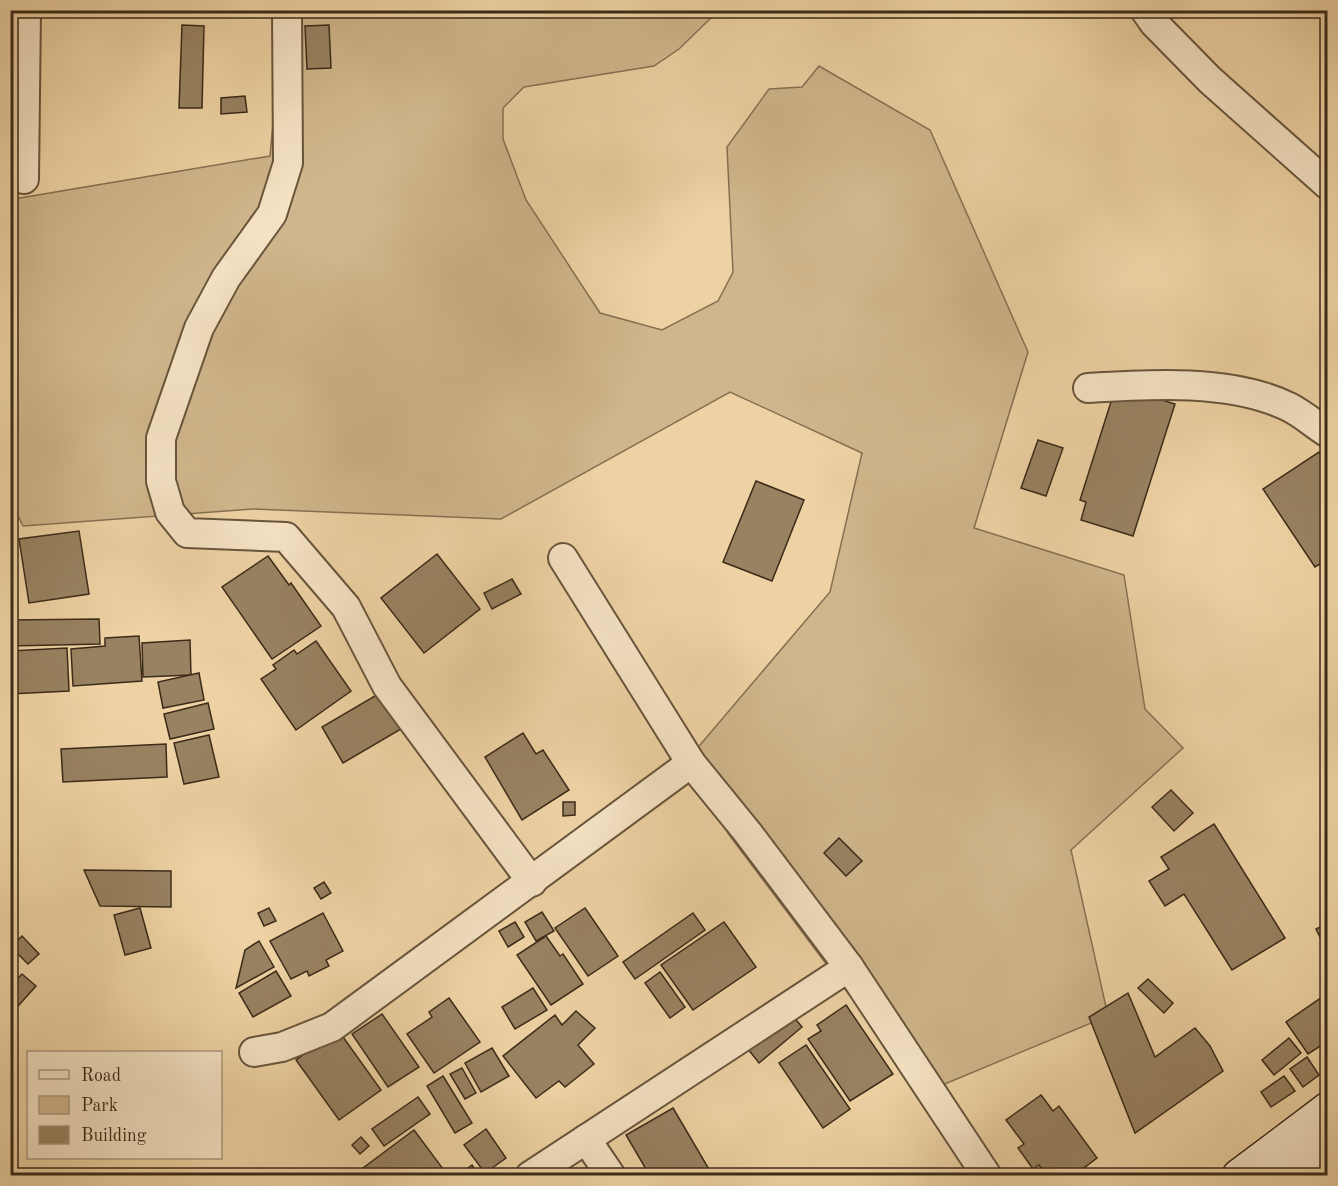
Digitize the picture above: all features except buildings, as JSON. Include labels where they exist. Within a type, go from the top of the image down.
[{"type":"main road","points":[[1239,1176],[1328,1109]]},
{"type":"main road","points":[[1284,1176],[1328,1144]]},
{"type":"street","points":[[24,179],[26,10]]},
{"type":"street","points":[[287,10],[288,163],[272,214],[226,278],[199,328],[161,438],[161,481],[170,512],[187,534],[286,537],[346,607],[387,686],[532,882]]},
{"type":"street","points":[[1145,10],[1154,23],[1210,80],[1328,185]]},
{"type":"street","points":[[1088,387],[1143,384],[1209,388],[1257,396],[1290,407],[1328,433]]},
{"type":"street","points":[[563,558],[691,763],[748,833],[849,967],[987,1176]]},
{"type":"street","points":[[254,1052],[282,1047],[332,1027],[691,763]]},
{"type":"street","points":[[530,1176],[849,967]]},
{"type":"street","points":[[586,1138],[611,1176]]},
{"type":"green space","points":[[283,11],[718,11],[679,49],[654,66],[524,87],[503,108],[503,139],[526,200],[600,313],[662,330],[718,301],[733,272],[727,147],[769,89],[802,87],[819,66],[930,130],[1028,352],[974,528],[1124,575],[1145,709],[1183,748],[1071,850],[1108,1016],[923,1093],[730,836],[683,765],[830,592],[862,453],[730,392],[501,519],[253,509],[23,526],[11,501],[11,202],[14,199],[270,156]]}]
